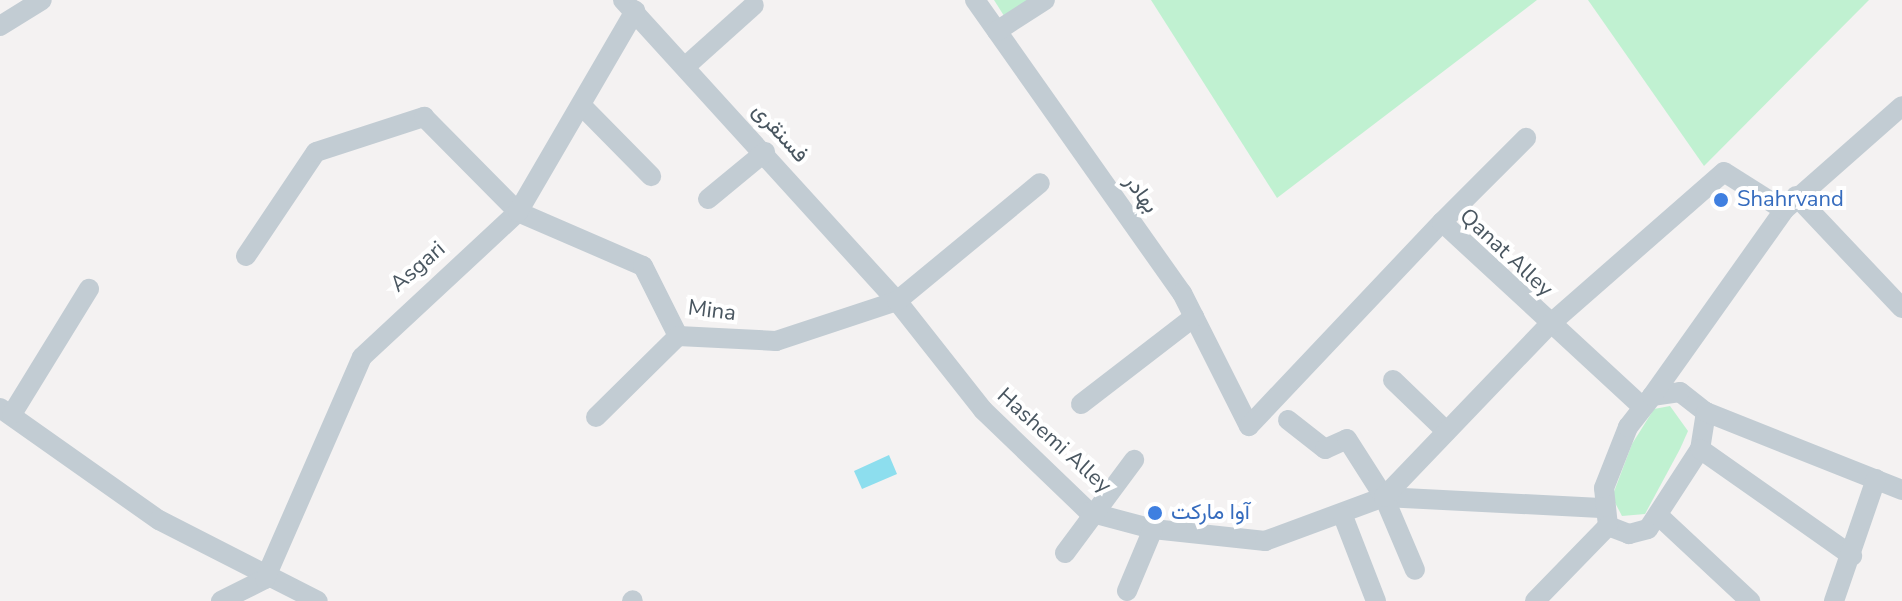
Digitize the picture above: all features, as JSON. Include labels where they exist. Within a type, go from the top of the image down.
[{"type":"street","points":[[0,26],[42,0]]},
{"type":"street","name":"بهادر","points":[[975,0],[1194,317],[1249,426]]},
{"type":"street","points":[[997,31],[1045,0]]},
{"type":"street","points":[[686,66],[754,5]]},
{"type":"street","name":"فسنقری","points":[[629,6],[765,152],[897,301]]},
{"type":"street","name":"Asgari","points":[[265,579],[362,357],[518,212],[581,105],[629,6]]},
{"type":"street","points":[[581,105],[651,176]]},
{"type":"street","points":[[1535,601],[1605,517],[1646,400],[1790,203],[1902,106]]},
{"type":"street","points":[[246,256],[316,152],[424,117],[518,212]]},
{"type":"street","points":[[1442,222],[1526,138]]},
{"type":"street","points":[[708,199],[765,152]]},
{"type":"street","points":[[1384,497],[1549,325],[1724,172],[1790,203],[1902,308]]},
{"type":"street","points":[[897,301],[1040,183]]},
{"type":"street","name":"Mina","points":[[518,212],[643,266],[678,336],[776,341],[897,301]]},
{"type":"street","name":"Qanat Alley","points":[[1249,426],[1442,222],[1549,325],[1646,400]]},
{"type":"street","points":[[89,289],[6,411],[159,520],[265,579],[318,601]]},
{"type":"street","name":"Hashemi Alley","points":[[897,301],[983,410],[1089,512],[1153,529],[1265,541],[1343,516],[1384,497],[1605,517],[1629,534],[1659,516]]},
{"type":"street","points":[[1081,404],[1194,317]]},
{"type":"street","points":[[596,417],[678,336]]},
{"type":"street","points":[[1393,380],[1446,431]]},
{"type":"street","points":[[1646,400],[1680,392],[1706,412],[1902,490]]},
{"type":"street","points":[[1706,412],[1700,449],[1659,516],[1750,601]]},
{"type":"street","points":[[1288,420],[1325,449],[1347,439],[1384,497],[1415,570]]},
{"type":"street","points":[[1700,449],[1852,556]]},
{"type":"street","points":[[1065,553],[1089,512],[1134,460]]},
{"type":"street","points":[[1834,601],[1876,479]]},
{"type":"street","points":[[1343,516],[1376,601]]},
{"type":"street","points":[[1127,591],[1153,529]]},
{"type":"street","points":[[221,601],[265,579]]},
{"type":"green space","points":[[994,0],[1037,0],[1006,19]]},
{"type":"green space","points":[[1151,0],[1537,0],[1277,198]]},
{"type":"green space","points":[[1588,0],[1869,0],[1704,166]]},
{"type":"green space","points":[[1670,406],[1688,431],[1645,514],[1622,516],[1612,497],[1632,444],[1654,409]]},
{"type":"water","points":[[889,455],[897,474],[862,489],[854,471]]},
{"type":"place","name":"Shahrvand","points":[[1721,200]]},
{"type":"place","name":"آوا مارکت","points":[[1155,513]]}]
